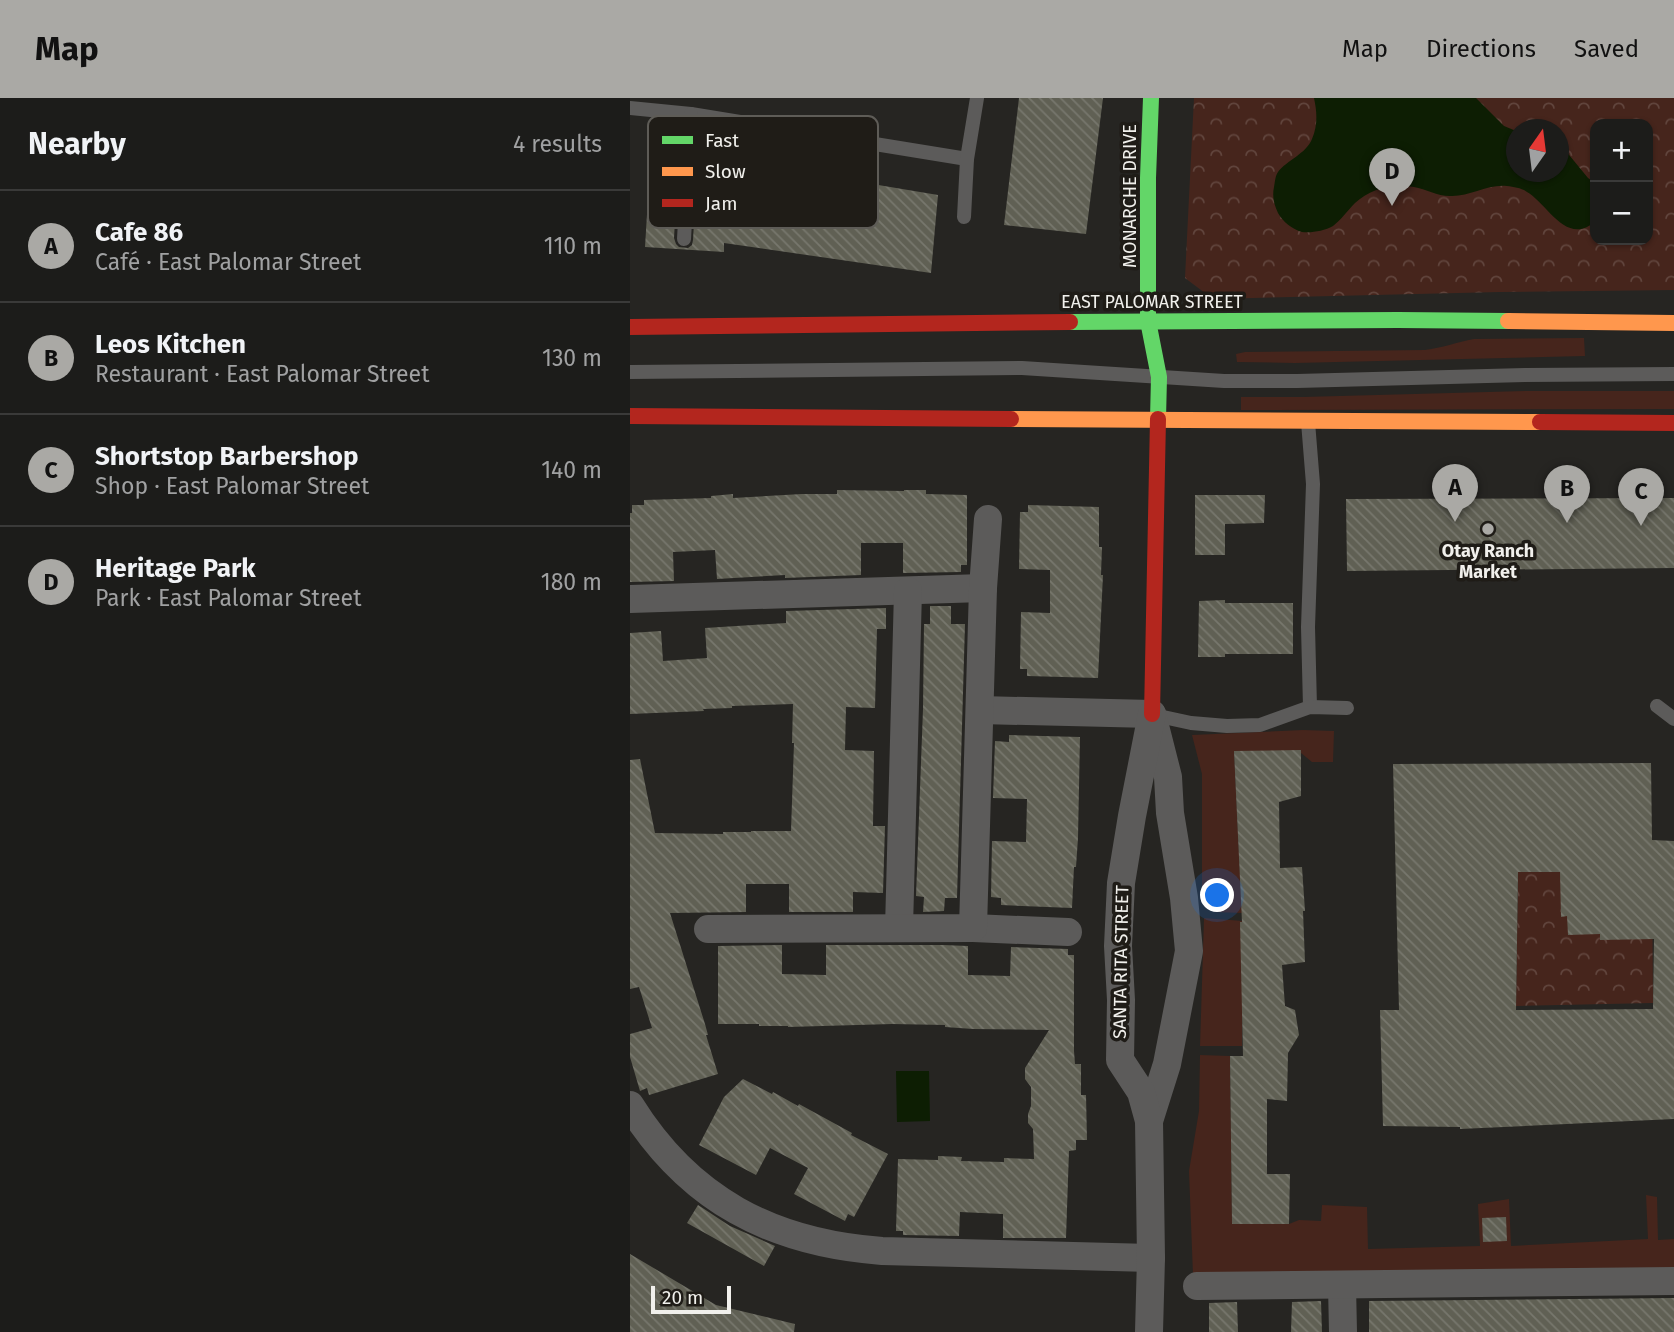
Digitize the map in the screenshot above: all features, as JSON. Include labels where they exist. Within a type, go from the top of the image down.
[{"type":"main road","name":"MONARCHE DRIVE","points":[[1151,98],[1148,321],[1159,377],[1159,420]]},
{"type":"main road","name":"EAST PALOMAR STREET","points":[[630,327],[1398,320],[1674,323]]},
{"type":"main road","points":[[630,416],[1674,423]]},
{"type":"main road","name":"SANTA RITA STREET","points":[[1152,714],[1159,420]]},
{"type":"street","points":[[973,928],[988,519]]},
{"type":"street","points":[[630,599],[984,588]]},
{"type":"street","points":[[899,928],[908,591]]},
{"type":"street","points":[[981,710],[1152,714]]},
{"type":"street","name":"SANTA RITA STREET","points":[[1149,1332],[1149,1121],[1142,1092],[1120,1060],[1118,946],[1121,883],[1152,714]]},
{"type":"street","name":"SANTA RITA STREET","points":[[1149,1121],[1167,1064],[1189,951],[1184,898],[1170,813],[1168,777],[1152,714]]},
{"type":"street","points":[[708,929],[973,928],[1068,932]]},
{"type":"street","points":[[630,1105],[655,1141],[684,1172],[708,1192],[734,1209],[790,1235],[851,1249],[882,1251],[1150,1258]]},
{"type":"street","points":[[1197,1286],[1674,1281]]},
{"type":"street","points":[[1342,1285],[1343,1332]]},
{"type":"lane","points":[[964,217],[967,159],[977,98]]},
{"type":"lane","points":[[630,108],[703,116]]},
{"type":"lane","points":[[878,144],[967,159]]},
{"type":"lane","points":[[684,239],[685,228]]},
{"type":"lane","points":[[630,372],[1022,368],[1224,381],[1674,374]]},
{"type":"lane","points":[[1308,421],[1313,484],[1308,627],[1310,708]]},
{"type":"lane","points":[[1657,706],[1674,719]]},
{"type":"lane","points":[[1152,714],[1191,723],[1260,725],[1310,708],[1347,708]]},
{"type":"green space","points":[[1194,98],[1674,98],[1674,290],[1213,299],[1185,278]]},
{"type":"green space","points":[[1584,338],[1585,356],[1295,363],[1237,362],[1236,354],[1425,350],[1474,339]]},
{"type":"green space","points":[[1674,391],[1674,409],[1241,410],[1241,397]]},
{"type":"green space","points":[[1334,731],[1333,762],[1312,762],[1301,753],[1234,751],[1242,913],[1214,912],[1202,891],[1202,774],[1192,735]]},
{"type":"green space","points":[[1652,870],[1653,1003],[1516,1006],[1518,872]]},
{"type":"green space","points":[[1204,918],[1243,921],[1242,1046],[1200,1046]]},
{"type":"green space","points":[[1200,1055],[1230,1056],[1232,1224],[1321,1221],[1322,1205],[1367,1207],[1368,1249],[1480,1246],[1478,1204],[1509,1199],[1511,1246],[1648,1239],[1646,1195],[1657,1197],[1658,1240],[1674,1239],[1674,1272],[1304,1271],[1193,1275],[1189,1171],[1199,1111]]},
{"type":"shaded area","points":[[1314,98],[1476,98],[1506,127],[1506,182],[1569,182],[1569,155],[1590,179],[1590,225],[1578,229],[1570,228],[1527,192],[1512,187],[1492,187],[1450,196],[1398,185],[1368,194],[1329,228],[1314,232],[1298,231],[1278,213],[1273,191],[1278,172],[1305,149],[1312,139],[1316,108]]},
{"type":"shaded area","points":[[896,1071],[929,1071],[930,1121],[897,1122]]},
{"type":"building","points":[[1019,98],[1103,98],[1086,234],[1004,225]]},
{"type":"building","points":[[878,185],[938,195],[931,273],[724,243],[724,252],[645,247],[648,198],[648,228],[675,228],[676,244],[688,248],[692,245],[694,228],[878,228]]},
{"type":"building","points":[[837,490],[926,490],[926,494],[967,495],[967,565],[961,565],[961,572],[903,573],[903,543],[861,543],[861,575],[785,578],[785,575],[717,579],[715,550],[673,552],[674,581],[630,582],[632,505],[644,505],[644,500],[711,498],[733,494],[733,498],[837,494]]},
{"type":"building","points":[[1195,495],[1265,495],[1264,523],[1225,524],[1225,555],[1195,555]]},
{"type":"building","points":[[1674,498],[1674,568],[1347,571],[1346,499]]},
{"type":"building","points":[[1028,505],[1099,507],[1099,547],[1102,547],[1103,575],[1098,678],[1027,676],[1027,669],[1020,669],[1021,612],[1050,613],[1050,570],[1019,569],[1020,512],[1028,512]]},
{"type":"building","points":[[1225,600],[1225,603],[1293,603],[1293,654],[1225,654],[1225,657],[1198,657],[1199,601]]},
{"type":"building","points":[[930,606],[951,606],[951,624],[965,624],[957,898],[945,898],[944,911],[923,912],[924,897],[916,896],[924,624],[930,624]]},
{"type":"building","points":[[886,608],[886,629],[877,629],[875,708],[846,707],[845,750],[874,751],[873,826],[885,826],[883,893],[853,892],[853,912],[789,912],[789,884],[746,884],[746,912],[670,913],[718,1074],[649,1095],[647,1088],[640,1091],[630,1057],[630,1034],[652,1028],[639,987],[630,989],[630,760],[640,759],[655,833],[791,831],[794,743],[793,704],[630,714],[630,633],[661,631],[663,661],[707,658],[705,628],[786,623],[786,611]]},
{"type":"building","points":[[1009,735],[1080,737],[1078,838],[1072,908],[1001,905],[1001,898],[991,897],[992,841],[1026,842],[1027,799],[993,798],[995,741],[1009,742]]},
{"type":"building","points":[[1301,750],[1301,796],[1279,802],[1280,868],[1302,867],[1305,962],[1282,965],[1285,1006],[1295,1010],[1299,1035],[1288,1053],[1287,1101],[1267,1099],[1267,1174],[1290,1174],[1289,1224],[1232,1224],[1230,1056],[1243,1056],[1242,922],[1234,751]]},
{"type":"building","points":[[1651,763],[1652,840],[1674,841],[1674,1119],[1460,1129],[1383,1126],[1380,1010],[1399,1010],[1393,764]],"holes":[[[1518,872],[1560,872],[1561,917],[1567,916],[1568,935],[1600,934],[1600,940],[1654,939],[1653,1009],[1516,1010]]]},
{"type":"building","points":[[782,945],[782,974],[826,975],[826,945],[968,946],[968,975],[1010,976],[1011,947],[1068,949],[1068,955],[1074,955],[1074,1051],[1075,1064],[1081,1064],[1081,1095],[1086,1095],[1087,1140],[1076,1140],[1076,1150],[1069,1151],[1066,1238],[1003,1238],[1003,1214],[960,1212],[959,1236],[903,1235],[903,1231],[896,1231],[898,1159],[938,1160],[938,1156],[962,1157],[961,1161],[1004,1162],[1004,1158],[1034,1159],[1033,1129],[1028,1123],[1031,1087],[1025,1079],[1025,1068],[1049,1030],[892,1024],[788,1027],[718,1024],[718,946]]},
{"type":"building","points":[[743,1079],[798,1106],[799,1104],[888,1154],[854,1217],[848,1214],[845,1221],[794,1194],[808,1168],[770,1148],[756,1175],[699,1145],[724,1097]]},
{"type":"building","points":[[698,1205],[730,1226],[775,1246],[764,1266],[687,1223]]},
{"type":"building","points":[[1506,1217],[1507,1241],[1483,1242],[1482,1218]]},
{"type":"building","points":[[630,1254],[716,1305],[795,1324],[794,1332],[630,1332]]},
{"type":"building","points":[[1674,1298],[1674,1332],[1369,1332],[1369,1301]]},
{"type":"building","points":[[1321,1301],[1322,1332],[1291,1332],[1292,1302]]},
{"type":"building","points":[[1237,1302],[1238,1332],[1209,1332],[1209,1303]]},
{"type":"traffic: fast","points":[[1151,98],[1148,321],[1159,377],[1158,419]]},
{"type":"traffic: fast","points":[[1070,322],[1508,321]]},
{"type":"traffic: slow","points":[[1508,321],[1674,323]]},
{"type":"traffic: slow","points":[[1011,419],[1540,422]]},
{"type":"traffic: jam","points":[[630,327],[1070,322]]},
{"type":"traffic: jam","points":[[630,416],[1011,419]]},
{"type":"traffic: jam","points":[[1152,714],[1158,419]]},
{"type":"traffic: jam","points":[[1540,422],[1674,423]]},
{"type":"place","name":"Heritage Park","points":[[1392,206]]},
{"type":"place","name":"Cafe 86","points":[[1455,522]]},
{"type":"place","name":"Leos Kitchen","points":[[1567,523]]},
{"type":"place","name":"Shortstop Barbershop","points":[[1641,526]]},
{"type":"place","name":"Otay Ranch Market","points":[[1488,529]]}]
